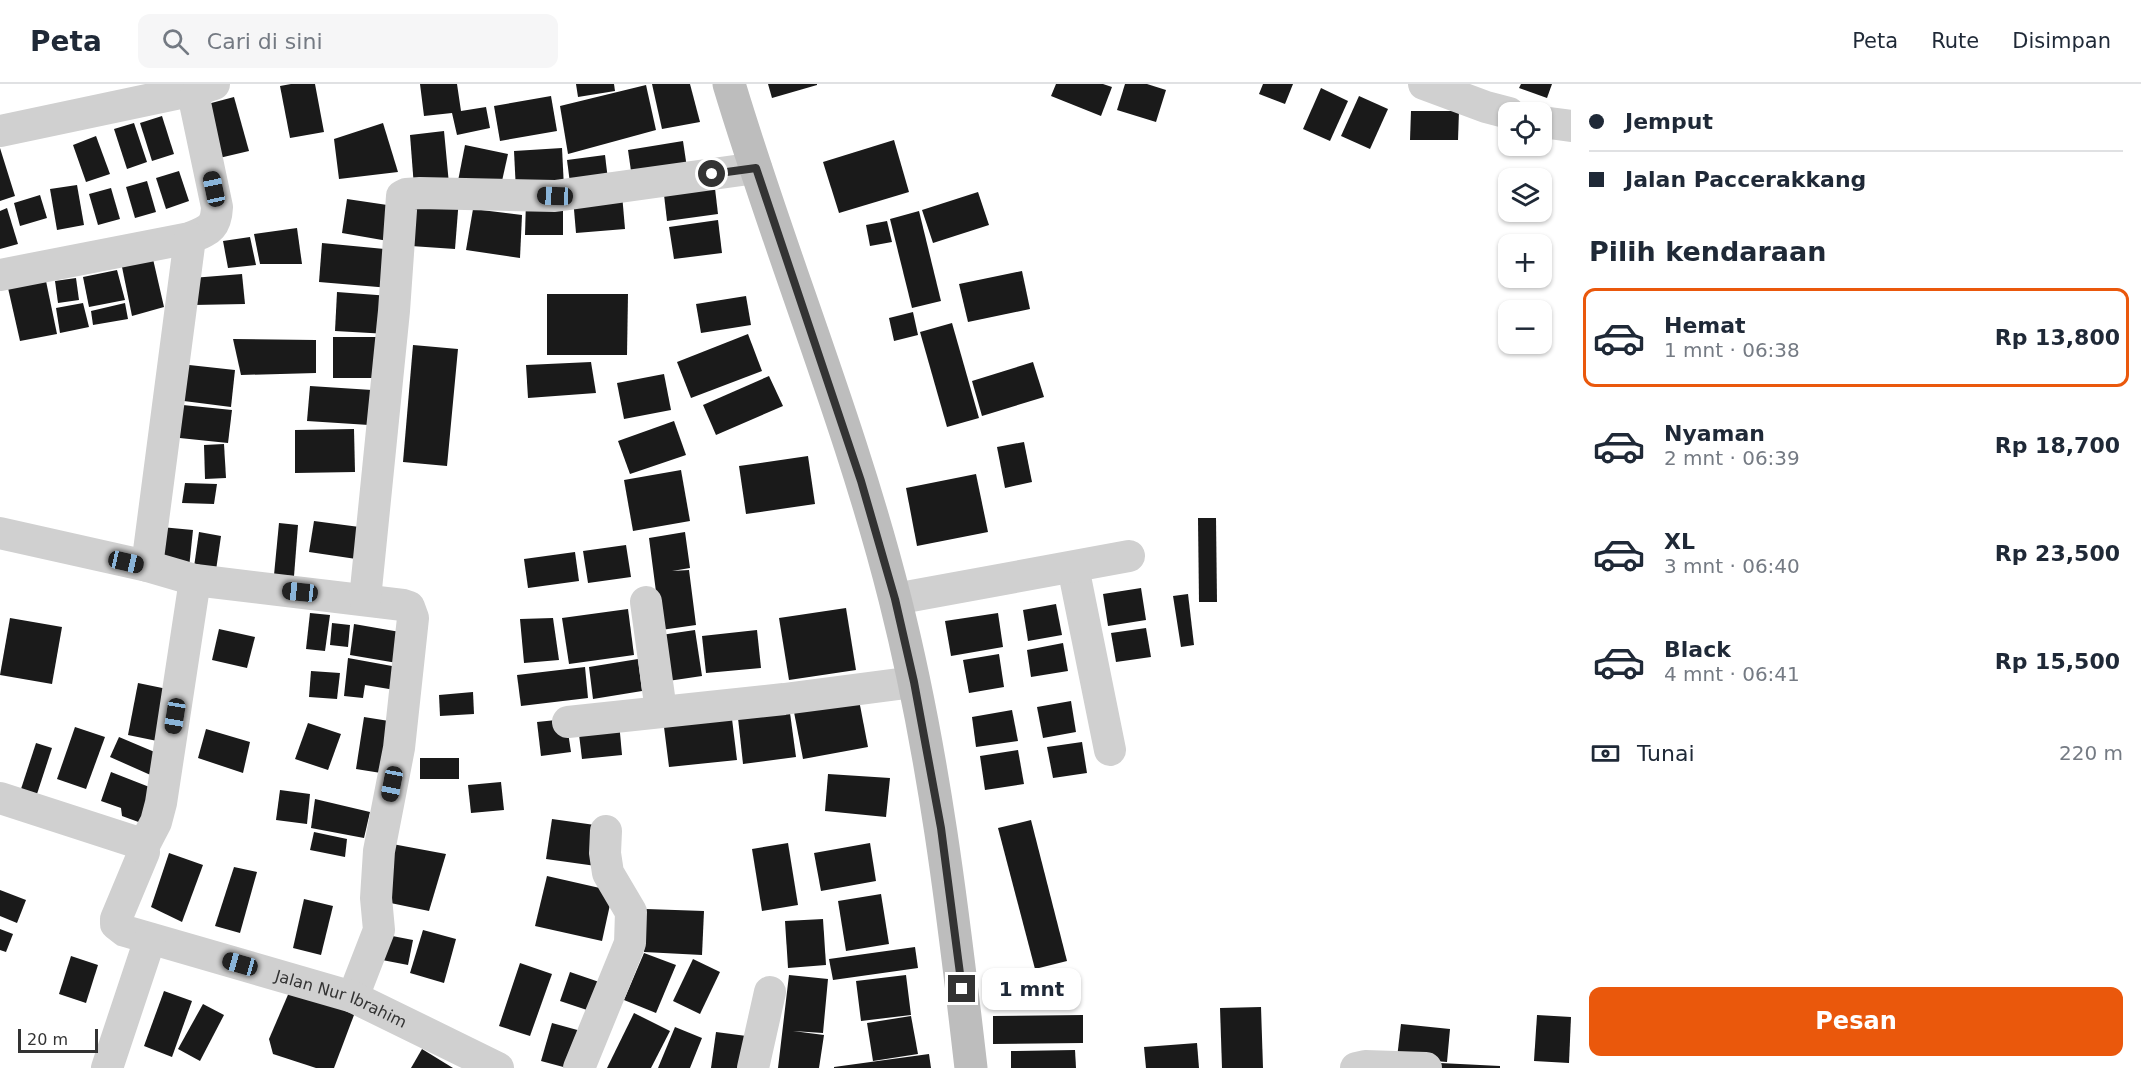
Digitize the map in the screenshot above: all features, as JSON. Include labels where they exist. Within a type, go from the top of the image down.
[{"type":"main road","points":[[729,84],[861,479],[895,599],[914,682],[941,828],[955,925],[971,1068]]},
{"type":"street","points":[[1424,84],[1498,109]]},
{"type":"street","points":[[0,131],[206,87]]},
{"type":"street","points":[[0,275],[190,238],[211,228],[217,216],[217,207],[195,104],[196,94],[206,87]]},
{"type":"street","points":[[1552,123],[1571,126]]},
{"type":"street","points":[[365,599],[394,311],[402,196],[420,193],[555,196],[756,168]]},
{"type":"street","points":[[147,566],[190,238]]},
{"type":"street","points":[[0,533],[147,566],[195,580],[365,599],[410,607],[413,618],[399,748],[379,851],[376,898],[379,930],[353,997]]},
{"type":"street","points":[[895,599],[1129,556]]},
{"type":"street","points":[[1073,567],[1110,750]]},
{"type":"street","points":[[0,798],[130,839],[143,847],[156,822],[162,803],[195,580]]},
{"type":"street","points":[[646,602],[661,711]]},
{"type":"street","points":[[568,722],[784,699],[914,682]]},
{"type":"street","points":[[579,1068],[630,944],[631,912],[608,873],[605,853],[606,831]]},
{"type":"street","name":"Jalan Nur Ibrahim","points":[[143,847],[144,852],[116,919],[119,928],[353,997],[498,1068]]},
{"type":"street","points":[[106,1068],[150,939]]},
{"type":"street","points":[[753,1068],[770,992]]},
{"type":"street","points":[[1356,1068],[1365,1066],[1426,1068]]},
{"type":"building","points":[[315,84],[324,132],[290,138],[280,86]]},
{"type":"building","points":[[420,84],[457,84],[461,111],[486,107],[490,128],[457,135],[452,113],[424,116]]},
{"type":"building","points":[[576,84],[614,84],[615,91],[578,97]]},
{"type":"building","points":[[652,84],[690,84],[700,122],[662,129]]},
{"type":"building","points":[[768,84],[817,84],[817,85],[772,98]]},
{"type":"building","points":[[1056,84],[1103,84],[1112,87],[1101,116],[1051,96]]},
{"type":"building","points":[[1125,84],[1147,84],[1166,90],[1156,122],[1117,110]]},
{"type":"building","points":[[1263,84],[1293,84],[1285,104],[1259,94]]},
{"type":"building","points":[[1521,84],[1552,84],[1547,98],[1519,88]]},
{"type":"building","points":[[646,85],[656,130],[568,154],[560,106]]},
{"type":"building","points":[[1321,88],[1348,101],[1330,141],[1303,129]]},
{"type":"building","points":[[551,96],[557,131],[500,141],[494,106]]},
{"type":"building","points":[[1359,96],[1388,109],[1370,149],[1341,136]]},
{"type":"building","points":[[234,97],[249,151],[215,159],[200,106]]},
{"type":"building","points":[[1411,111],[1459,111],[1458,140],[1410,140]]},
{"type":"building","points":[[162,116],[174,154],[152,161],[140,123]]},
{"type":"building","points":[[134,123],[147,162],[127,169],[114,129]]},
{"type":"building","points":[[383,123],[398,172],[339,179],[334,139]]},
{"type":"building","points":[[444,131],[449,184],[414,187],[410,135]]},
{"type":"building","points":[[96,136],[110,174],[86,182],[73,145]]},
{"type":"building","points":[[894,140],[909,192],[839,213],[823,162]]},
{"type":"building","points":[[683,141],[687,168],[632,178],[628,150]]},
{"type":"building","points":[[465,145],[508,154],[500,190],[458,181]]},
{"type":"building","points":[[0,148],[15,196],[0,201]]},
{"type":"building","points":[[562,148],[564,188],[516,191],[514,151]]},
{"type":"building","points":[[605,155],[608,180],[570,183],[567,160]]},
{"type":"building","points":[[179,171],[189,201],[166,209],[156,178]]},
{"type":"building","points":[[714,180],[718,214],[667,221],[663,186]]},
{"type":"building","points":[[147,181],[156,212],[135,218],[126,187]]},
{"type":"building","points":[[77,185],[84,225],[57,230],[50,189]]},
{"type":"building","points":[[111,188],[120,219],[98,225],[89,194]]},
{"type":"building","points":[[978,192],[989,225],[933,243],[922,210]]},
{"type":"building","points":[[622,194],[625,229],[576,233],[573,198]]},
{"type":"building","points":[[40,195],[47,218],[20,226],[14,203]]},
{"type":"building","points":[[414,198],[459,198],[455,249],[411,246]]},
{"type":"building","points":[[347,199],[394,206],[388,241],[342,233]]},
{"type":"building","points":[[526,200],[563,201],[563,235],[525,235]]},
{"type":"building","points":[[7,208],[18,244],[0,249],[0,211]]},
{"type":"building","points":[[473,209],[522,215],[520,258],[466,250]]},
{"type":"building","points":[[919,211],[941,301],[912,308],[890,219]]},
{"type":"building","points":[[718,220],[722,253],[674,259],[669,227]]},
{"type":"building","points":[[887,221],[892,242],[870,246],[866,225]]},
{"type":"building","points":[[297,228],[302,264],[260,264],[254,234]]},
{"type":"building","points":[[250,237],[256,265],[228,268],[223,241]]},
{"type":"building","points":[[322,243],[395,250],[390,288],[319,282]]},
{"type":"building","points":[[153,259],[164,307],[132,316],[122,267]]},
{"type":"building","points":[[117,270],[125,300],[89,307],[83,277]]},
{"type":"building","points":[[1022,271],[1030,309],[968,322],[959,284]]},
{"type":"building","points":[[242,274],[245,304],[193,305],[192,278]]},
{"type":"building","points":[[76,278],[79,300],[58,303],[55,281]]},
{"type":"building","points":[[46,281],[57,334],[20,341],[8,288]]},
{"type":"building","points":[[337,292],[390,296],[388,334],[335,331]]},
{"type":"building","points":[[547,294],[628,294],[627,355],[547,355]]},
{"type":"building","points":[[746,296],[751,325],[701,333],[696,304]]},
{"type":"building","points":[[83,303],[89,327],[60,333],[56,308]]},
{"type":"building","points":[[125,303],[128,319],[93,325],[91,311]]},
{"type":"building","points":[[913,312],[918,335],[894,341],[889,318]]},
{"type":"building","points":[[952,323],[979,418],[947,427],[920,332]]},
{"type":"building","points":[[748,334],[762,371],[691,398],[677,362]]},
{"type":"building","points":[[333,337],[380,337],[380,378],[333,378]]},
{"type":"building","points":[[233,339],[316,340],[316,373],[241,375]]},
{"type":"building","points":[[413,345],[458,349],[447,466],[403,462]]},
{"type":"building","points":[[591,362],[596,393],[528,398],[526,365]]},
{"type":"building","points":[[1033,362],[1044,397],[982,416],[972,381]]},
{"type":"building","points":[[180,364],[235,370],[231,407],[176,400]]},
{"type":"building","points":[[664,374],[671,410],[624,419],[617,383]]},
{"type":"building","points":[[769,376],[783,406],[716,435],[703,405]]},
{"type":"building","points":[[310,386],[372,390],[369,425],[307,421]]},
{"type":"building","points":[[173,404],[232,410],[228,443],[170,437]]},
{"type":"building","points":[[674,421],[686,455],[630,474],[618,441]]},
{"type":"building","points":[[354,429],[355,472],[295,473],[295,430]]},
{"type":"building","points":[[1024,442],[1032,482],[1005,488],[997,447]]},
{"type":"building","points":[[224,444],[226,478],[205,479],[204,445]]},
{"type":"building","points":[[808,456],[815,504],[746,514],[739,466]]},
{"type":"building","points":[[681,470],[690,521],[633,531],[624,480]]},
{"type":"building","points":[[976,474],[988,532],[917,546],[906,488]]},
{"type":"building","points":[[185,483],[217,484],[214,504],[182,503]]},
{"type":"building","points":[[1198,518],[1216,518],[1217,602],[1199,602]]},
{"type":"building","points":[[314,521],[367,528],[363,560],[309,552]]},
{"type":"building","points":[[279,523],[298,525],[294,576],[274,575]]},
{"type":"building","points":[[161,527],[193,530],[189,568],[158,565]]},
{"type":"building","points":[[199,532],[221,536],[215,577],[193,574]]},
{"type":"building","points":[[685,532],[690,568],[672,571],[689,570],[696,625],[661,630],[649,538]]},
{"type":"building","points":[[626,545],[631,577],[588,583],[583,551]]},
{"type":"building","points":[[575,552],[579,581],[528,588],[524,559]]},
{"type":"building","points":[[1141,588],[1146,620],[1108,626],[1103,594]]},
{"type":"building","points":[[1188,594],[1194,645],[1181,647],[1173,596]]},
{"type":"building","points":[[1056,604],[1062,635],[1028,641],[1023,610]]},
{"type":"building","points":[[846,608],[856,670],[789,680],[779,618]]},
{"type":"building","points":[[628,609],[634,655],[569,664],[562,618]]},
{"type":"building","points":[[310,613],[330,615],[325,651],[306,649]]},
{"type":"building","points":[[998,613],[1003,647],[951,656],[945,621]]},
{"type":"building","points":[[10,618],[62,627],[52,684],[0,675]]},
{"type":"building","points":[[553,618],[559,660],[524,663],[520,619]]},
{"type":"building","points":[[332,623],[350,625],[348,647],[330,645]]},
{"type":"building","points":[[354,624],[400,632],[397,663],[350,655]]},
{"type":"building","points":[[1146,628],[1151,657],[1116,662],[1111,633]]},
{"type":"building","points":[[219,629],[255,637],[247,668],[212,660]]},
{"type":"building","points":[[695,630],[702,676],[668,681],[661,635]]},
{"type":"building","points":[[757,630],[761,668],[706,673],[702,636]]},
{"type":"building","points":[[1063,643],[1068,671],[1031,677],[1027,650]]},
{"type":"building","points":[[999,654],[1004,687],[969,693],[963,660]]},
{"type":"building","points":[[348,658],[403,668],[395,690],[365,685],[363,698],[344,696]]},
{"type":"building","points":[[638,659],[642,691],[593,699],[589,667]]},
{"type":"building","points":[[585,667],[588,698],[521,706],[517,675]]},
{"type":"building","points":[[311,671],[340,673],[337,699],[309,697]]},
{"type":"building","points":[[138,683],[172,690],[162,742],[128,735]]},
{"type":"building","points":[[473,692],[474,714],[440,716],[439,695]]},
{"type":"building","points":[[859,700],[868,747],[803,759],[794,712]]},
{"type":"building","points":[[1071,701],[1076,732],[1043,738],[1037,707]]},
{"type":"building","points":[[1012,710],[1018,741],[976,747],[972,717]]},
{"type":"building","points":[[790,713],[796,757],[743,764],[738,718]]},
{"type":"building","points":[[364,717],[389,721],[381,773],[356,769]]},
{"type":"building","points":[[566,719],[571,752],[541,756],[537,722]]},
{"type":"building","points":[[732,719],[737,760],[669,767],[664,727]]},
{"type":"building","points":[[619,722],[622,755],[582,759],[578,726]]},
{"type":"building","points":[[308,723],[341,734],[328,770],[295,759]]},
{"type":"building","points":[[75,727],[105,737],[86,789],[57,779]]},
{"type":"building","points":[[206,729],[250,742],[243,773],[198,758]]},
{"type":"building","points":[[119,737],[164,756],[155,777],[110,757]]},
{"type":"building","points":[[1082,742],[1087,773],[1053,778],[1047,747]]},
{"type":"building","points":[[36,743],[52,748],[37,794],[21,789]]},
{"type":"building","points":[[1018,750],[1024,784],[985,790],[980,756]]},
{"type":"building","points":[[420,758],[459,758],[459,779],[420,779]]},
{"type":"building","points":[[111,772],[157,790],[144,824],[122,816],[121,808],[101,801]]},
{"type":"building","points":[[828,774],[890,778],[886,817],[825,811]]},
{"type":"building","points":[[501,782],[504,810],[471,813],[468,785]]},
{"type":"building","points":[[280,790],[310,794],[307,824],[276,820]]},
{"type":"building","points":[[315,799],[370,812],[364,838],[311,828]]},
{"type":"building","points":[[552,819],[602,826],[596,866],[546,859]]},
{"type":"building","points":[[1031,820],[1067,961],[1035,969],[998,828]]},
{"type":"building","points":[[314,832],[347,839],[345,857],[310,850]]},
{"type":"building","points":[[387,843],[446,854],[429,911],[381,901]]},
{"type":"building","points":[[788,843],[798,905],[762,911],[752,849]]},
{"type":"building","points":[[870,843],[876,881],[821,891],[814,853]]},
{"type":"building","points":[[169,853],[203,865],[182,922],[151,907]]},
{"type":"building","points":[[234,867],[257,872],[240,933],[215,926]]},
{"type":"building","points":[[547,876],[613,891],[602,941],[535,926]]},
{"type":"building","points":[[0,890],[26,900],[17,923],[0,916]]},
{"type":"building","points":[[881,894],[889,944],[846,951],[838,901]]},
{"type":"building","points":[[304,899],[333,906],[321,955],[293,948]]},
{"type":"building","points":[[646,909],[704,911],[702,955],[644,952]]},
{"type":"building","points":[[823,919],[826,965],[788,968],[785,921]]},
{"type":"building","points":[[0,929],[13,934],[6,952],[0,950]]},
{"type":"building","points":[[423,930],[456,939],[444,983],[410,973]]},
{"type":"building","points":[[382,934],[413,940],[408,965],[377,959]]},
{"type":"building","points":[[915,947],[918,968],[833,980],[829,959]]},
{"type":"building","points":[[644,953],[676,965],[656,1013],[624,1000]]},
{"type":"building","points":[[71,956],[98,965],[86,1003],[59,994]]},
{"type":"building","points":[[693,959],[720,972],[700,1014],[673,1001]]},
{"type":"building","points":[[520,963],[552,974],[530,1036],[499,1026]]},
{"type":"building","points":[[570,972],[605,984],[596,1013],[560,1001]]},
{"type":"building","points":[[789,975],[828,979],[823,1033],[793,1031],[824,1035],[819,1068],[778,1068]]},
{"type":"building","points":[[906,975],[911,1015],[861,1021],[856,981]]},
{"type":"building","points":[[293,983],[357,1007],[334,1068],[316,1068],[273,1054],[269,1039]]},
{"type":"building","points":[[164,991],[192,1001],[172,1057],[144,1046]]},
{"type":"building","points":[[203,1004],[224,1015],[200,1061],[178,1049]]},
{"type":"building","points":[[1261,1007],[1263,1068],[1222,1068],[1220,1008]]},
{"type":"building","points":[[634,1013],[670,1031],[651,1068],[607,1068]]},
{"type":"building","points":[[1083,1015],[1083,1043],[993,1044],[993,1016]]},
{"type":"building","points":[[1537,1015],[1571,1017],[1569,1063],[1534,1061]]},
{"type":"building","points":[[911,1016],[918,1054],[873,1061],[867,1023]]},
{"type":"building","points":[[552,1023],[581,1031],[567,1068],[541,1061]]},
{"type":"building","points":[[1401,1024],[1450,1029],[1447,1062],[1397,1058]]},
{"type":"building","points":[[675,1027],[702,1038],[690,1068],[658,1068]]},
{"type":"building","points":[[716,1032],[754,1037],[750,1068],[711,1068]]},
{"type":"building","points":[[1197,1043],[1199,1068],[1146,1068],[1144,1047]]},
{"type":"building","points":[[422,1049],[453,1068],[411,1068]]},
{"type":"building","points":[[1075,1050],[1076,1068],[1011,1068],[1011,1051]]},
{"type":"building","points":[[929,1054],[931,1068],[834,1068],[834,1067]]},
{"type":"building","points":[[1440,1063],[1500,1066],[1500,1068],[1440,1068]]},
{"type":"route","points":[[712,174],[756,168],[867,498],[895,599],[914,682],[941,828],[962,989]]}]
